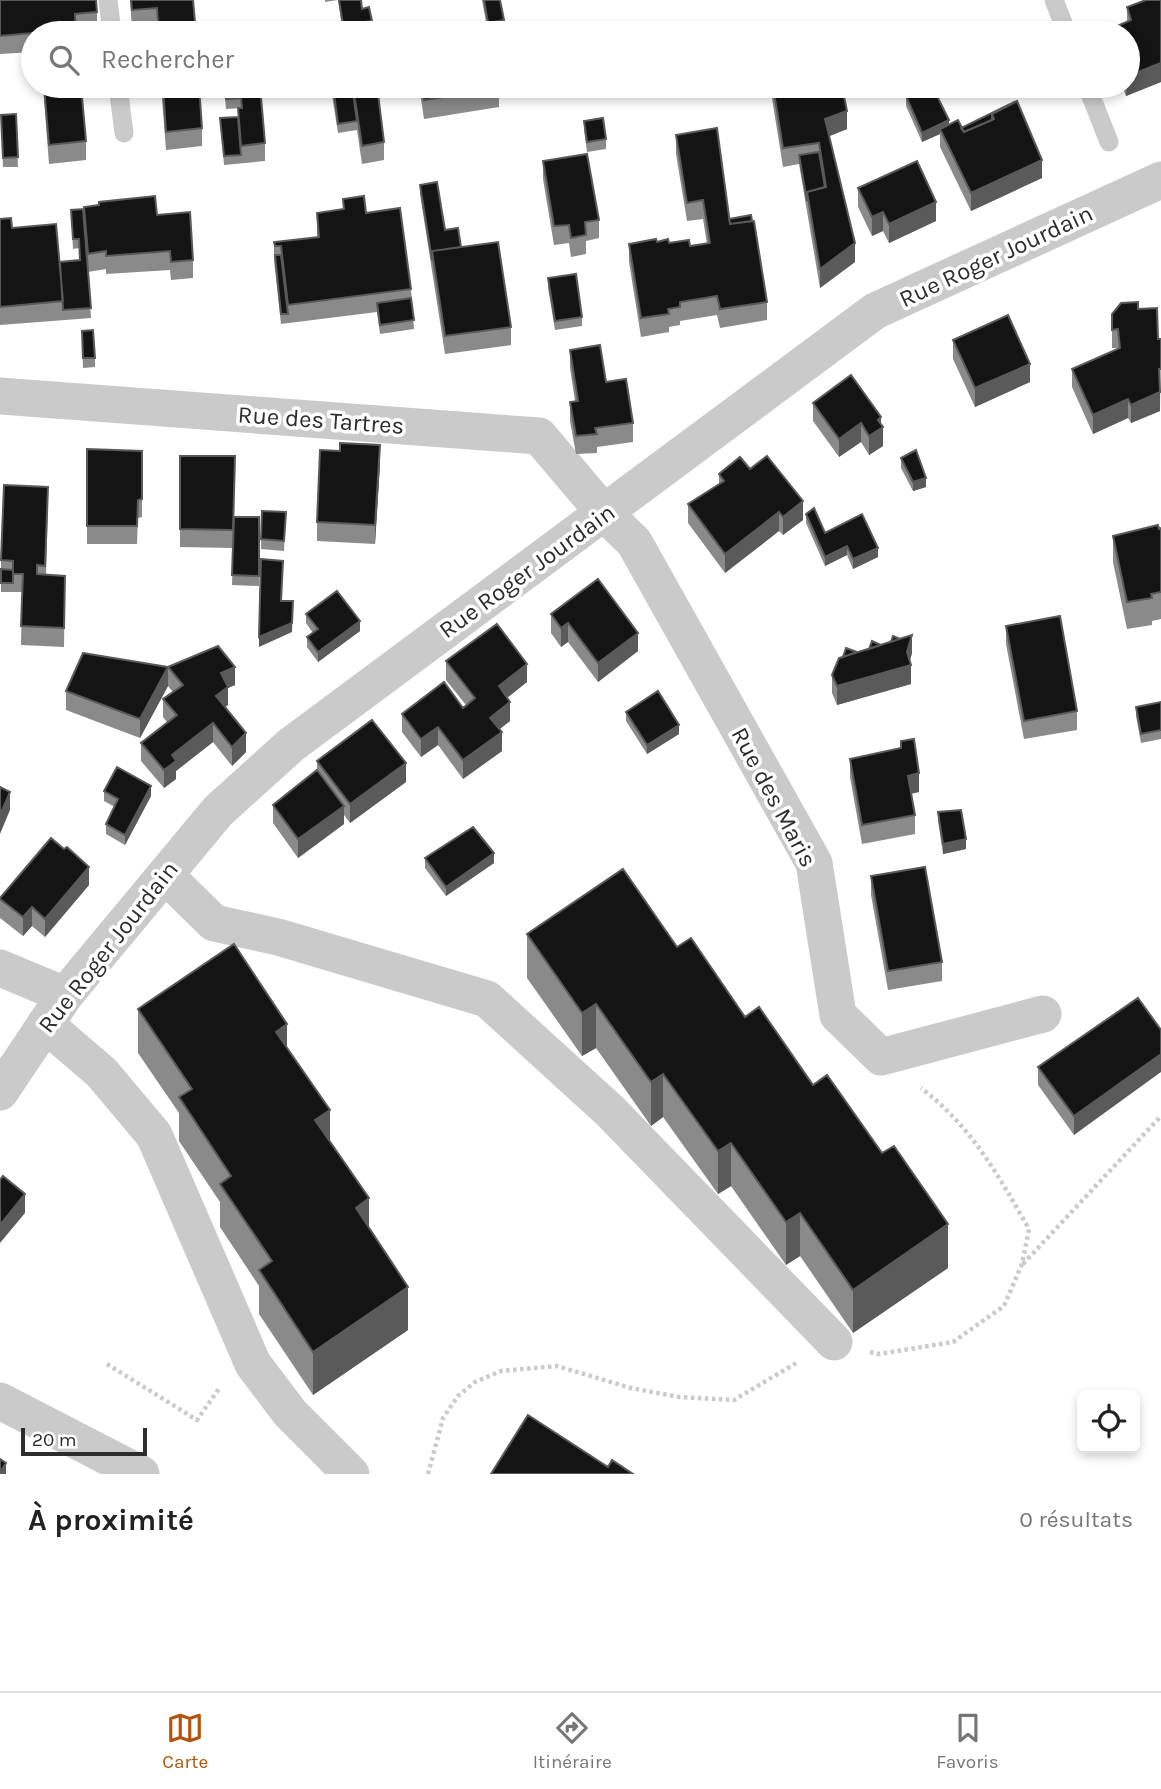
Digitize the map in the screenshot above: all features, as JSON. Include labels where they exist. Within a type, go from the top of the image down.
[{"type":"street","name":"Rue Roger Jourdain","points":[[0,1093],[55,1009],[165,874],[218,811],[291,745],[606,514],[875,311],[1161,180]]},
{"type":"street","name":"Rue des Tartres","points":[[0,396],[539,436],[606,514]]},
{"type":"street","name":"Rue des Maris","points":[[606,514],[634,542],[814,863],[838,1015],[881,1057]]},
{"type":"street","points":[[165,874],[214,923],[278,937],[487,999],[610,1111],[834,1342]]},
{"type":"street","points":[[0,968],[55,1009],[102,1073],[154,1135],[253,1364],[290,1413],[351,1474]]},
{"type":"street","points":[[881,1057],[1043,1014]]},
{"type":"street","points":[[0,1401],[141,1474]]},
{"type":"lane","points":[[108,0],[111,21]]},
{"type":"lane","points":[[1054,0],[1062,21]]},
{"type":"lane","points":[[120,98],[124,133]]},
{"type":"lane","points":[[1092,98],[1109,142]]},
{"type":"path","points":[[428,1474],[443,1418],[458,1396],[475,1382],[501,1371],[557,1366],[631,1388],[679,1397],[734,1400],[834,1342],[879,1354],[953,1342],[1004,1306],[1023,1264],[1029,1229],[986,1153],[937,1100],[881,1057]]},
{"type":"path","points":[[1023,1264],[1161,1116]]},
{"type":"path","points":[[107,1364],[197,1420],[247,1349]]},
{"type":"building","points":[[0,0],[96,0],[97,12],[75,14],[75,21],[21,21],[21,34],[0,36]]},
{"type":"building","points":[[131,0],[193,0],[195,21],[158,21],[157,8],[132,10]]},
{"type":"building","points":[[339,0],[361,0],[362,9],[369,7],[372,21],[342,21]]},
{"type":"building","points":[[484,0],[500,0],[504,20],[488,21]]},
{"type":"building","points":[[1146,0],[1161,0],[1161,63],[1140,71],[1140,21],[1129,21],[1131,20],[1127,7]]},
{"type":"building","points":[[45,98],[82,98],[86,141],[49,145]]},
{"type":"building","points":[[164,98],[200,98],[202,128],[166,132]]},
{"type":"building","points":[[241,98],[261,98],[265,143],[241,146],[238,108],[242,108]]},
{"type":"building","points":[[335,98],[354,98],[357,121],[338,124]]},
{"type":"building","points":[[355,98],[378,98],[384,142],[362,146]]},
{"type":"building","points":[[775,98],[844,98],[847,111],[825,119],[855,243],[820,269],[807,192],[826,187],[819,143],[783,148]]},
{"type":"building","points":[[907,98],[938,98],[949,120],[922,133]]},
{"type":"building","points":[[1017,101],[1042,160],[971,193],[940,129],[958,120],[964,132],[994,119],[992,114]]},
{"type":"building","points":[[1014,102],[992,114],[992,120],[964,132],[961,128]]},
{"type":"building","points":[[16,114],[18,157],[3,158],[1,115]]},
{"type":"building","points":[[238,117],[241,155],[224,156],[220,118]]},
{"type":"building","points":[[603,118],[606,139],[587,142],[584,121]]},
{"type":"building","points":[[717,128],[730,224],[754,221],[767,302],[720,309],[717,296],[680,302],[680,307],[668,309],[669,314],[641,318],[629,244],[656,239],[657,242],[668,239],[669,243],[689,240],[690,246],[710,243],[703,200],[687,203],[676,135]]},
{"type":"building","points":[[819,152],[825,187],[807,192],[807,201],[799,155]]},
{"type":"building","points":[[587,154],[599,220],[585,222],[586,235],[571,238],[569,225],[554,226],[543,161]]},
{"type":"building","points":[[917,161],[936,202],[889,224],[883,212],[872,217],[858,188]]},
{"type":"building","points":[[437,182],[445,230],[458,228],[461,247],[432,251],[432,260],[420,185]]},
{"type":"building","points":[[155,196],[157,215],[190,212],[193,260],[171,262],[170,251],[106,256],[106,251],[88,254],[84,207],[99,205],[99,202]]},
{"type":"building","points":[[364,196],[366,213],[400,208],[411,289],[288,305],[281,246],[275,246],[274,242],[319,237],[317,213],[344,209],[343,199]]},
{"type":"building","points":[[83,209],[91,308],[63,310],[60,262],[80,260],[79,239],[73,239],[71,210]]},
{"type":"building","points":[[751,215],[752,221],[730,224],[729,219]]},
{"type":"building","points":[[11,218],[12,228],[56,224],[63,301],[0,307],[0,219]]},
{"type":"building","points":[[498,242],[511,327],[445,336],[432,251]]},
{"type":"building","points":[[275,255],[281,255],[288,314],[281,314]]},
{"type":"building","points":[[576,274],[582,317],[555,321],[548,278]]},
{"type":"building","points":[[411,298],[414,320],[380,325],[377,303]]},
{"type":"building","points":[[1138,302],[1138,309],[1157,308],[1158,339],[1161,339],[1160,392],[1131,405],[1128,399],[1093,415],[1072,369],[1120,348],[1118,329],[1112,330],[1112,314],[1121,303]]},
{"type":"building","points":[[1008,315],[1030,364],[975,388],[953,340]]},
{"type":"building","points":[[93,330],[95,358],[83,358],[82,331]]},
{"type":"building","points":[[600,345],[606,382],[626,379],[633,423],[595,428],[597,434],[576,436],[570,402],[578,401],[570,350]]},
{"type":"building","points":[[851,375],[881,417],[878,420],[883,427],[869,436],[861,423],[839,439],[813,403]]},
{"type":"building","points":[[340,443],[380,445],[375,525],[317,522],[320,450],[340,451]]},
{"type":"building","points":[[87,449],[142,451],[142,499],[138,500],[137,526],[87,526]]},
{"type":"building","points":[[916,450],[926,478],[913,482],[901,458]]},
{"type":"building","points":[[180,456],[235,456],[233,530],[180,529]]},
{"type":"building","points":[[767,456],[803,501],[783,517],[779,512],[725,554],[688,504],[724,481],[719,474],[740,457],[750,469]]},
{"type":"building","points":[[4,485],[48,487],[45,566],[37,565],[37,574],[65,576],[64,628],[21,626],[23,574],[13,574],[13,561],[1,560]]},
{"type":"building","points":[[814,508],[825,533],[862,514],[878,548],[853,559],[847,546],[825,557],[806,514]]},
{"type":"building","points":[[262,511],[286,512],[284,541],[261,539]]},
{"type":"building","points":[[234,517],[259,517],[259,576],[232,575]]},
{"type":"building","points":[[1158,525],[1159,529],[1161,528],[1161,592],[1151,594],[1152,598],[1127,602],[1113,536]]},
{"type":"building","points":[[261,559],[283,561],[281,601],[293,601],[292,623],[259,637]]},
{"type":"building","points":[[1,569],[13,570],[13,583],[1,583]]},
{"type":"building","points":[[598,579],[638,633],[598,663],[568,623],[561,628],[551,614]]},
{"type":"building","points":[[337,591],[360,621],[318,652],[307,637],[318,629],[306,614]]},
{"type":"building","points":[[1060,616],[1077,711],[1024,721],[1006,626]]},
{"type":"building","points":[[497,624],[527,664],[499,686],[510,702],[490,718],[502,732],[463,760],[438,727],[421,739],[402,714],[444,682],[463,708],[475,698],[446,661]]},
{"type":"building","points":[[912,635],[907,652],[911,665],[837,686],[832,675],[839,658]]},
{"type":"building","points":[[872,641],[881,645],[869,649]]},
{"type":"building","points":[[218,646],[235,667],[221,673],[228,687],[216,696],[246,733],[232,747],[213,723],[172,755],[176,761],[164,770],[141,743],[177,715],[163,699],[183,685],[168,667]]},
{"type":"building","points":[[846,648],[857,652],[843,657]]},
{"type":"building","points":[[83,653],[168,667],[140,719],[66,691]]},
{"type":"building","points":[[658,691],[679,725],[647,745],[626,712]]},
{"type":"building","points":[[1161,702],[1161,730],[1141,734],[1136,707]]},
{"type":"building","points":[[372,720],[406,763],[350,804],[317,761]]},
{"type":"building","points":[[914,739],[919,773],[908,776],[915,815],[862,825],[850,759],[901,748],[901,741]]},
{"type":"building","points":[[117,767],[151,786],[125,835],[106,824],[118,799],[104,791]]},
{"type":"building","points":[[317,770],[344,806],[298,839],[273,805]]},
{"type":"building","points":[[0,787],[10,792],[0,815]]},
{"type":"building","points":[[961,810],[966,839],[943,844],[938,812]]},
{"type":"building","points":[[473,827],[494,853],[446,887],[425,858]]},
{"type":"building","points":[[51,838],[64,849],[67,847],[89,867],[45,919],[32,907],[23,917],[0,898]]},
{"type":"building","points":[[925,867],[942,962],[888,971],[871,876]]},
{"type":"building","points":[[623,869],[677,947],[691,938],[745,1017],[759,1007],[813,1085],[827,1075],[882,1153],[894,1146],[948,1224],[853,1290],[800,1213],[786,1222],[731,1143],[718,1151],[663,1074],[651,1082],[596,1004],[582,1013],[527,934]]},
{"type":"building","points":[[234,944],[287,1024],[276,1032],[330,1110],[315,1120],[369,1198],[356,1208],[408,1287],[313,1352],[259,1270],[272,1261],[220,1184],[231,1176],[179,1097],[192,1089],[138,1009]]},
{"type":"building","points":[[1138,998],[1161,1030],[1161,1054],[1074,1116],[1038,1067]]},
{"type":"building","points":[[3,1176],[25,1194],[0,1225],[0,1180]]},
{"type":"building","points":[[528,1415],[608,1467],[612,1460],[633,1474],[491,1474]]},
{"type":"building","points":[[0,1459],[6,1463],[0,1472]]}]
